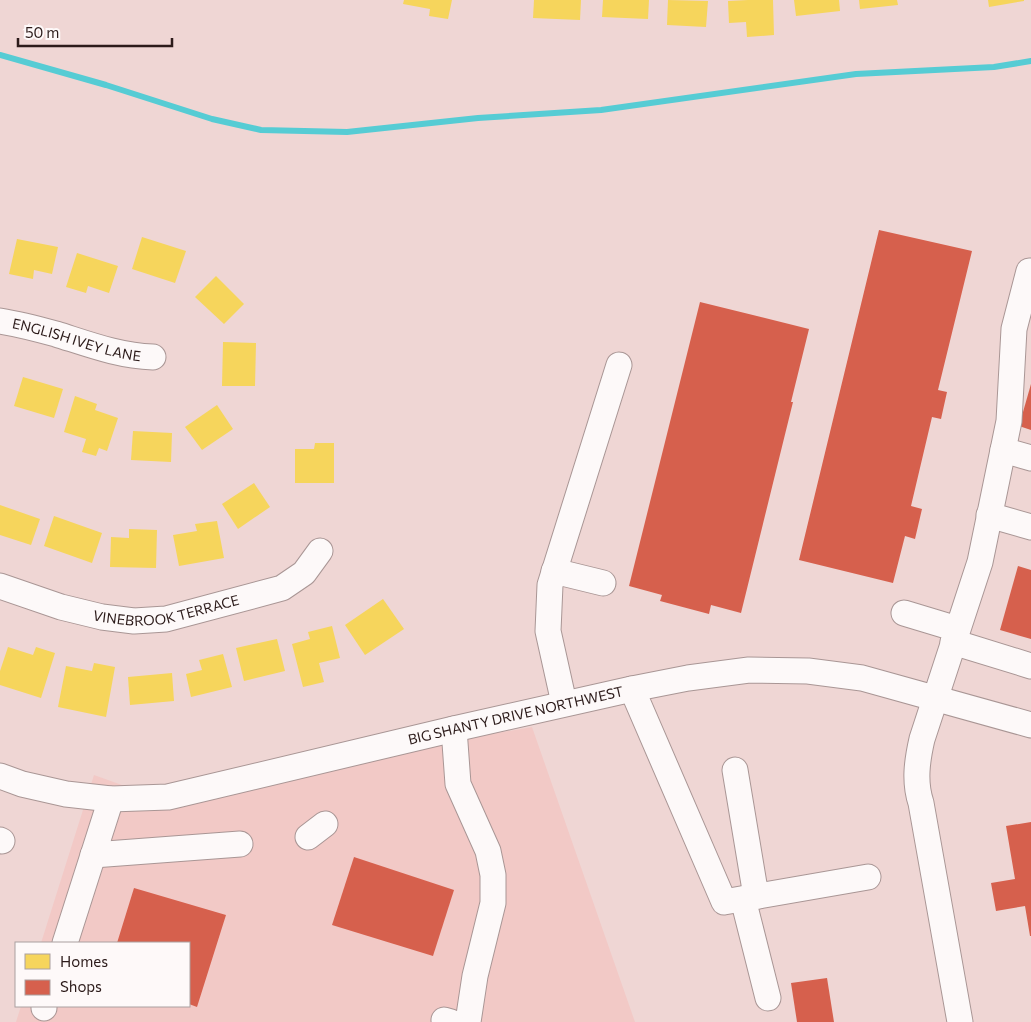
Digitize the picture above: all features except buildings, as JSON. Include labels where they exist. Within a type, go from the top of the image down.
[{"type":"street","points":[[960,1022],[921,803],[917,791],[917,768],[919,754],[935,698],[980,562],[1009,421],[1014,329],[1029,271],[1031,271]]},
{"type":"street","name":"ENGLISH IVEY LANE","points":[[0,321],[133,356],[153,357]]},
{"type":"street","points":[[564,703],[548,631],[550,584],[619,365]]},
{"type":"street","points":[[1003,450],[1031,458]]},
{"type":"street","points":[[989,516],[1031,527]]},
{"type":"street","name":"VINEBROOK TERRACE","points":[[0,586],[61,607],[102,617],[134,621],[166,618],[282,588],[304,573],[320,551]]},
{"type":"street","points":[[554,571],[603,583]]},
{"type":"street","points":[[904,614],[1031,666]]},
{"type":"street","name":"BIG SHANTY DRIVE NORTHWEST","points":[[0,776],[22,784],[66,794],[111,799],[168,797],[632,688],[749,670],[808,670],[862,678],[1031,724]]},
{"type":"street","points":[[632,688],[724,902],[868,877]]},
{"type":"street","points":[[454,729],[452,788],[488,851],[493,875],[493,903],[475,976],[454,1021]]},
{"type":"street","points":[[735,770],[754,884],[751,898],[768,998]]},
{"type":"street","points":[[65,942],[111,799]]},
{"type":"street","points":[[93,855],[240,844]]},
{"type":"shaded area","points":[[532,727],[635,1022],[16,1022],[21,1007],[190,1007],[190,942],[41,942],[94,775],[147,794]]},
{"type":"waterway","points":[[0,55],[106,85],[212,119],[261,130],[347,132],[478,118],[601,110],[856,74],[994,67],[1031,61]]}]
